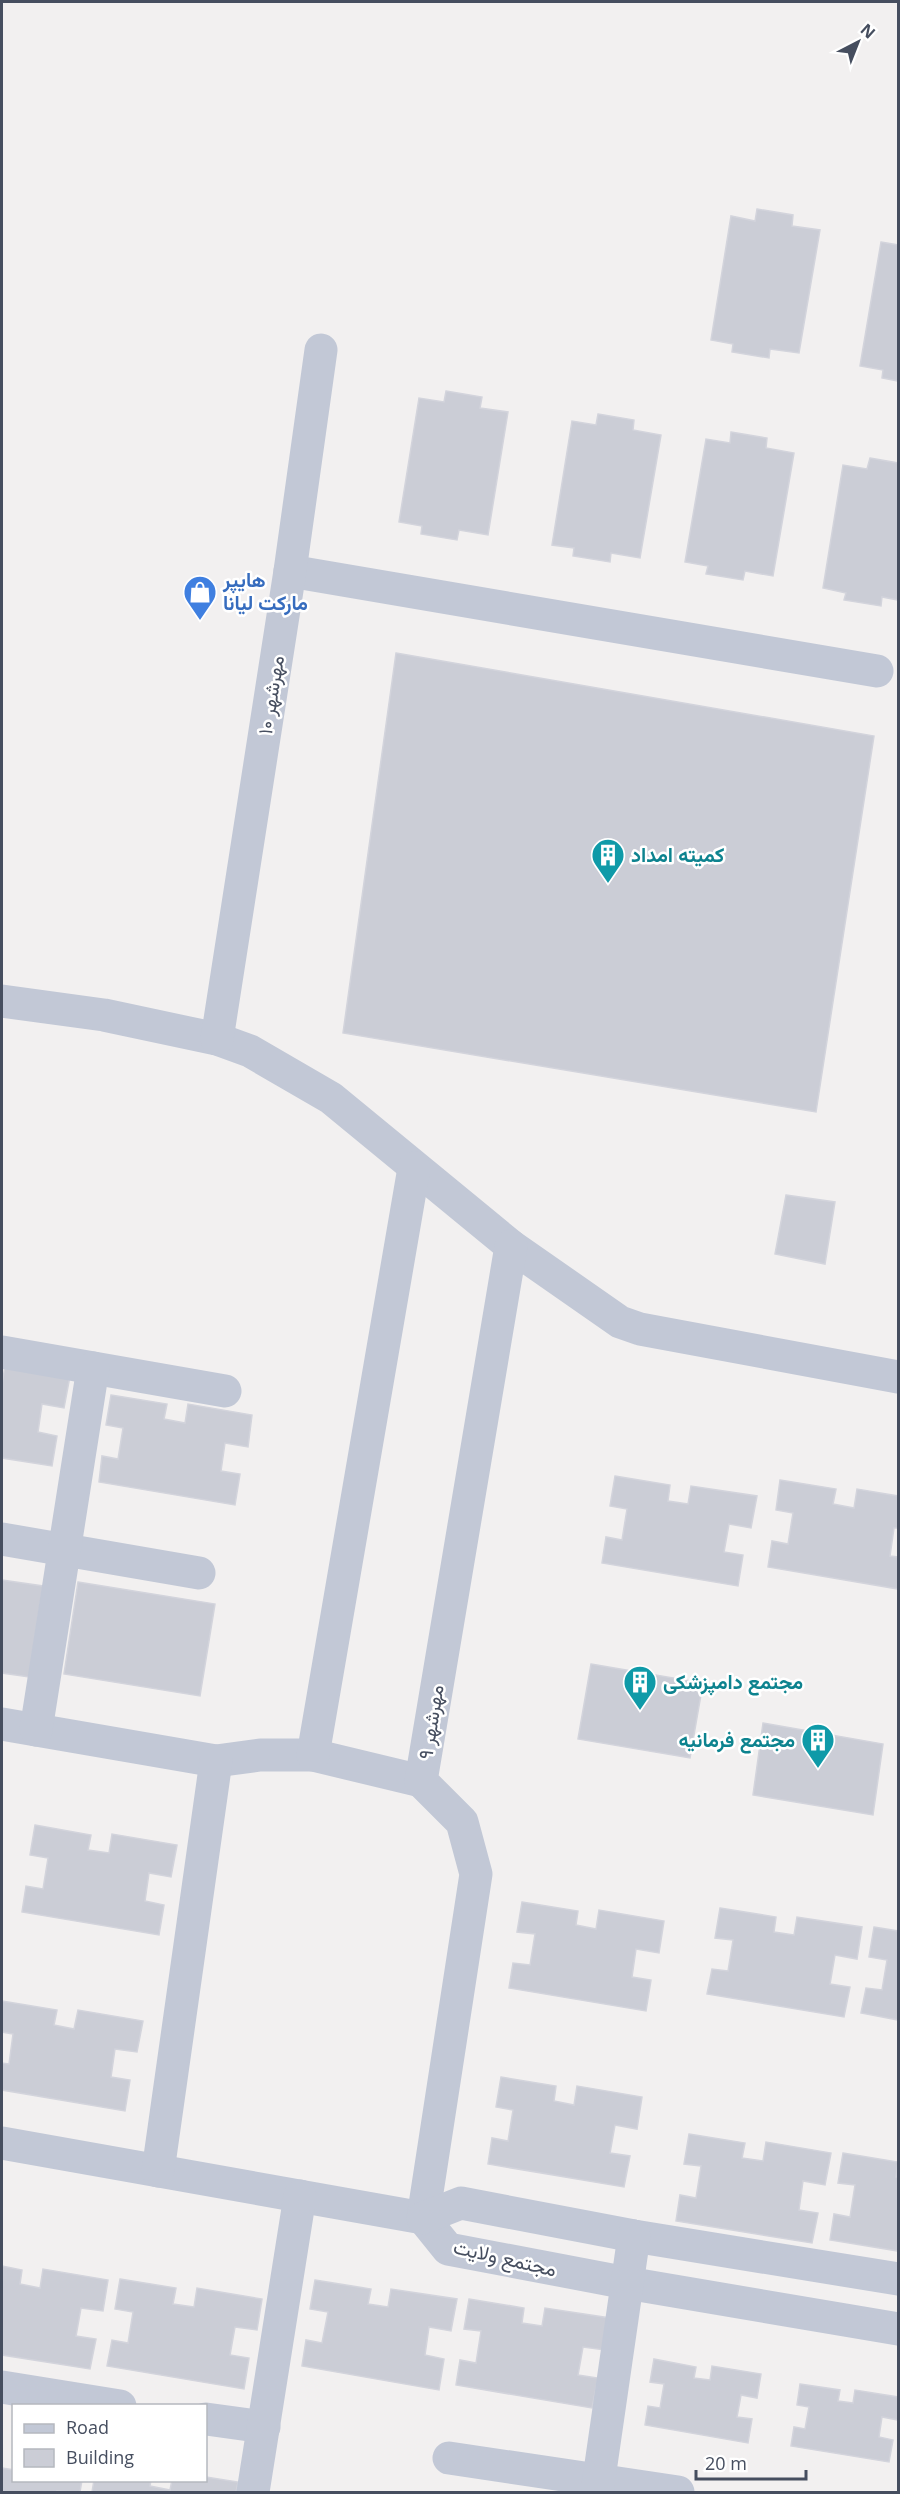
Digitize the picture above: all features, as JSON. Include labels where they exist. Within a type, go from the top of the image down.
[{"type":"street","name":"مهرشهر ۱۰","points":[[217,1039],[290,571],[321,350]]},
{"type":"street","points":[[290,571],[877,671]]},
{"type":"street","points":[[2,1001],[104,1015],[217,1039],[250,1051],[331,1098],[511,1246],[620,1322],[640,1329],[898,1377]]},
{"type":"street","points":[[313,1755],[414,1168]]},
{"type":"street","name":"مهرشهر ۹","points":[[423,2218],[476,1874],[462,1822],[421,1781],[511,1246]]},
{"type":"street","points":[[2,1352],[225,1391]]},
{"type":"street","points":[[36,1730],[93,1368]]},
{"type":"street","points":[[2,1539],[199,1573]]},
{"type":"street","points":[[2,1724],[216,1761],[260,1755],[313,1755],[421,1781]]},
{"type":"street","points":[[159,2171],[216,1761]]},
{"type":"street","points":[[2,2143],[423,2218]]},
{"type":"street","points":[[253,2493],[300,2196]]},
{"type":"street","name":"مجتمع ولایت","points":[[898,2279],[634,2236],[461,2203],[423,2218],[448,2249],[627,2283],[898,2329]]},
{"type":"street","points":[[598,2486],[634,2236]]},
{"type":"street","points":[[2,2387],[108,2404]]},
{"type":"street","points":[[207,2418],[264,2427]]},
{"type":"street","points":[[449,2458],[598,2486],[678,2493]]},
{"type":"building","points":[[757,209],[793,215],[792,226],[820,230],[799,353],[770,349],[769,358],[732,352],[733,344],[711,340],[731,216],[755,221]]},
{"type":"building","points":[[881,242],[898,245],[898,381],[882,378],[883,370],[860,366]]},
{"type":"building","points":[[446,391],[482,397],[480,408],[508,412],[488,535],[459,530],[457,540],[421,534],[422,526],[399,522],[419,398],[444,402]]},
{"type":"building","points":[[598,414],[634,420],[633,430],[661,435],[640,558],[611,553],[610,562],[573,556],[574,548],[552,545],[572,421],[596,425]]},
{"type":"building","points":[[731,432],[767,438],[766,448],[794,453],[773,576],[745,571],[743,580],[706,574],[708,566],[685,562],[706,439],[730,443]]},
{"type":"building","points":[[870,458],[898,463],[898,600],[882,597],[881,606],[844,600],[846,593],[823,588],[843,465],[867,469]]},
{"type":"building","name":"کمیته امداد","points":[[396,653],[874,736],[816,1112],[343,1033]]},
{"type":"building","points":[[786,1195],[835,1202],[825,1264],[775,1254]]},
{"type":"building","points":[[5,1366],[70,1376],[64,1408],[42,1404],[38,1432],[57,1436],[52,1466],[2,1458],[2,1384]]},
{"type":"building","points":[[111,1395],[167,1404],[164,1419],[185,1423],[188,1404],[252,1415],[248,1447],[225,1443],[221,1471],[240,1474],[235,1505],[99,1482],[102,1456],[118,1459],[123,1428],[106,1425]]},
{"type":"building","points":[[615,1476],[670,1485],[668,1501],[688,1504],[691,1486],[757,1496],[751,1528],[729,1524],[724,1552],[743,1555],[738,1586],[602,1563],[606,1537],[622,1540],[627,1509],[610,1506]]},
{"type":"building","points":[[780,1480],[836,1489],[833,1504],[854,1508],[857,1489],[898,1496],[898,1528],[894,1528],[890,1556],[898,1557],[898,1589],[768,1567],[772,1541],[788,1544],[793,1513],[776,1510]]},
{"type":"building","points":[[2,1580],[43,1586],[29,1677],[2,1673]]},
{"type":"building","points":[[78,1582],[215,1604],[200,1696],[64,1674]]},
{"type":"building","name":"مجتمع دامپزشکی","points":[[591,1664],[703,1683],[690,1758],[578,1739]]},
{"type":"building","name":"مجتمع فرمانیه","points":[[763,1723],[883,1744],[873,1815],[753,1795]]},
{"type":"building","points":[[35,1825],[91,1835],[88,1850],[109,1853],[112,1834],[177,1845],[171,1877],[149,1873],[145,1901],[164,1905],[159,1935],[22,1912],[26,1886],[43,1889],[48,1858],[30,1855]]},
{"type":"building","points":[[522,1902],[578,1911],[576,1925],[596,1929],[599,1910],[664,1921],[659,1953],[636,1949],[632,1977],[651,1980],[646,2011],[509,1988],[513,1963],[530,1965],[535,1934],[517,1932]]},
{"type":"building","points":[[720,1908],[776,1917],[774,1932],[794,1935],[797,1917],[862,1927],[857,1959],[835,1955],[830,1984],[850,1987],[844,2017],[707,1994],[712,1969],[728,1971],[733,1940],[715,1938]]},
{"type":"building","points":[[874,1927],[898,1931],[898,2020],[861,2013],[866,1988],[882,1990],[887,1960],[869,1957]]},
{"type":"building","points":[[2,2001],[57,2010],[54,2025],[74,2029],[78,2010],[143,2021],[137,2052],[115,2049],[111,2077],[130,2080],[125,2111],[2,2090],[2,2063],[9,2064],[13,2034],[2,2032]]},
{"type":"building","points":[[501,2077],[556,2086],[554,2101],[574,2105],[577,2086],[642,2097],[637,2129],[615,2125],[610,2153],[630,2156],[624,2187],[488,2164],[492,2138],[508,2141],[513,2110],[496,2107]]},
{"type":"building","points":[[689,2134],[745,2143],[742,2158],[763,2161],[766,2142],[831,2153],[825,2185],[803,2181],[799,2210],[818,2213],[812,2243],[676,2221],[680,2195],[696,2198],[701,2166],[684,2164]]},
{"type":"building","points":[[843,2153],[898,2162],[896,2177],[898,2177],[898,2251],[830,2240],[834,2214],[850,2217],[855,2185],[838,2183]]},
{"type":"building","points":[[2,2266],[22,2270],[20,2284],[40,2288],[43,2269],[108,2280],[103,2311],[81,2308],[76,2336],[96,2339],[90,2369],[2,2355]]},
{"type":"building","points":[[120,2279],[176,2288],[173,2304],[194,2307],[197,2288],[262,2299],[257,2330],[235,2327],[230,2355],[249,2358],[244,2389],[107,2366],[112,2340],[128,2343],[133,2312],[115,2309]]},
{"type":"building","points":[[315,2280],[371,2289],[368,2304],[388,2307],[391,2289],[457,2299],[451,2331],[429,2327],[425,2355],[444,2359],[439,2390],[302,2366],[306,2340],[322,2343],[328,2312],[310,2309]]},
{"type":"building","points":[[469,2299],[524,2308],[522,2323],[542,2326],[545,2308],[610,2318],[605,2350],[583,2347],[578,2375],[598,2378],[592,2408],[456,2385],[460,2360],[476,2363],[481,2331],[464,2329]]},
{"type":"building","points":[[654,2359],[696,2367],[694,2378],[710,2380],[712,2366],[761,2374],[757,2398],[741,2395],[737,2417],[752,2419],[748,2443],[645,2425],[648,2406],[660,2408],[664,2384],[650,2382]]},
{"type":"building","points":[[800,2384],[840,2390],[838,2401],[853,2403],[855,2390],[898,2397],[898,2420],[882,2417],[879,2437],[893,2440],[889,2462],[791,2446],[794,2427],[805,2429],[809,2407],[797,2405]]},
{"type":"building","points":[[2,2468],[12,2470],[12,2482],[82,2482],[80,2492],[2,2492]]},
{"type":"building","points":[[207,2477],[238,2482],[236,2492],[92,2492],[94,2482],[151,2482],[150,2486],[170,2490],[172,2482],[207,2482]]},
{"type":"place","name":"هایپر مارکت لیانا","points":[[200,621]]},
{"type":"place","name":"کمیته امداد","points":[[608,884]]},
{"type":"place","name":"مجتمع دامپزشکی","points":[[640,1711]]},
{"type":"place","name":"مجتمع فرمانیه","points":[[818,1769]]}]
